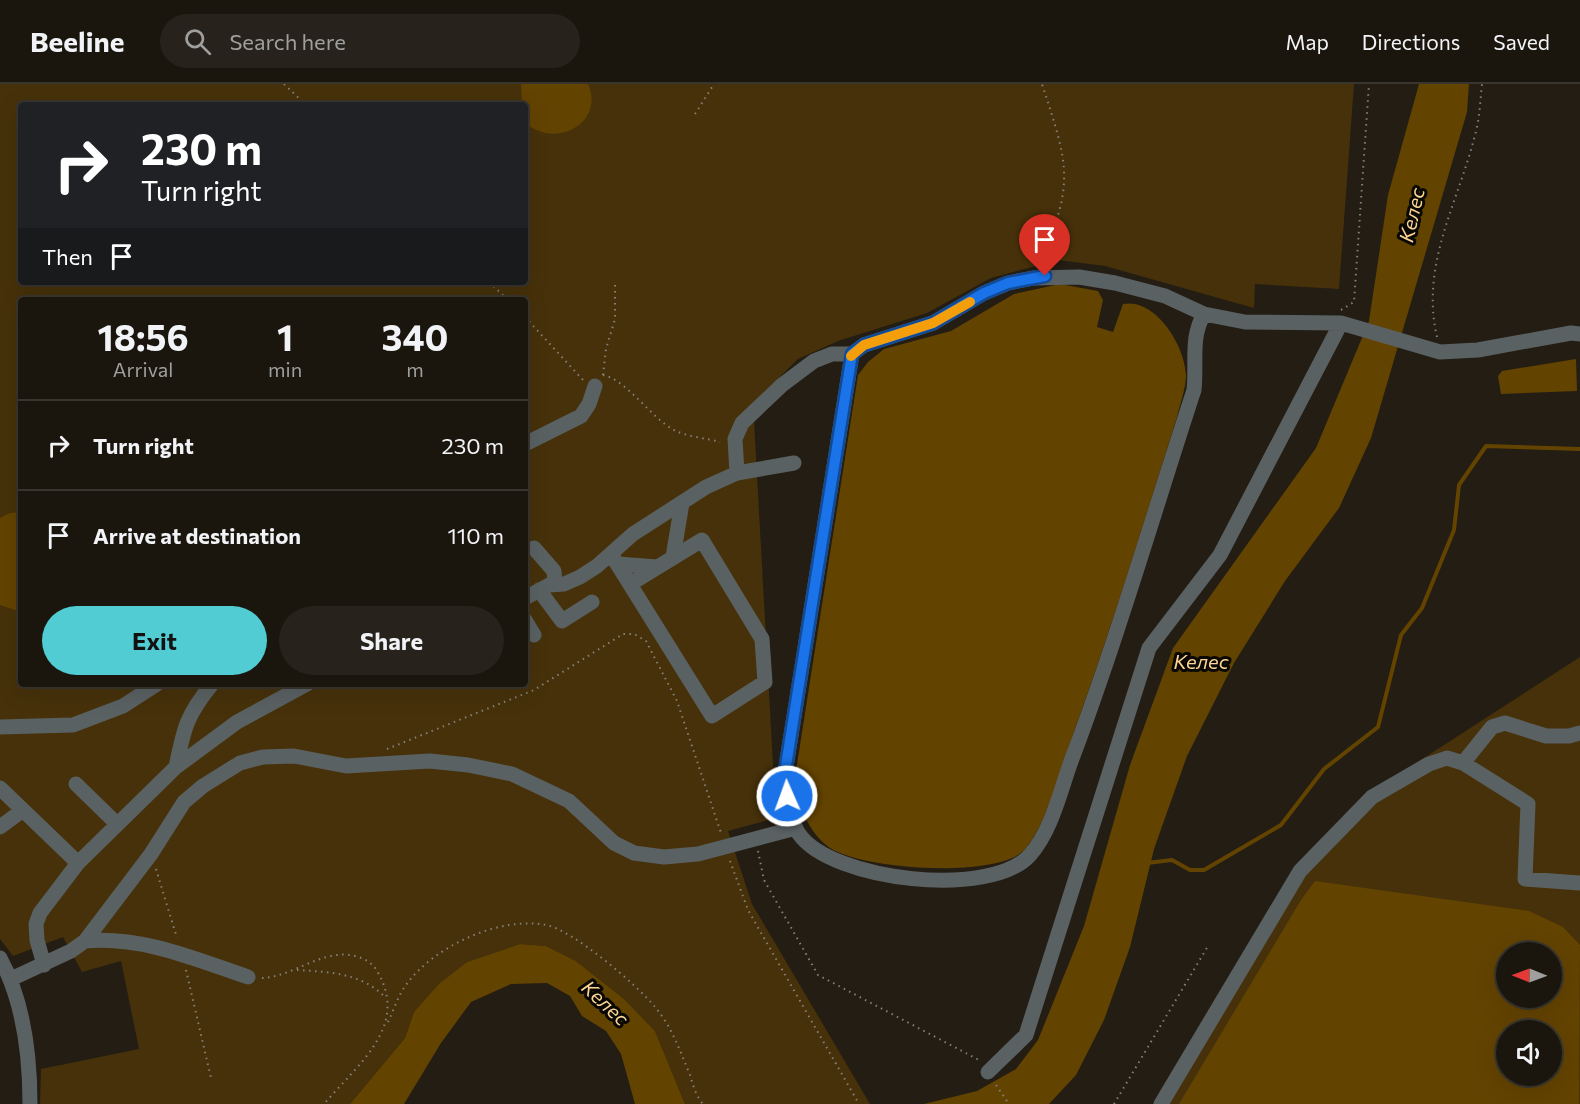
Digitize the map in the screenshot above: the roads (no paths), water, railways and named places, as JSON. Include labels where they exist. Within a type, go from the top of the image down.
[{"type":"street","points":[[737,472],[735,445],[742,423],[782,385],[814,361],[832,354],[852,354],[864,345],[933,323],[1000,286],[1033,278],[1079,277],[1115,283],[1165,296],[1204,314],[1245,322],[1341,323],[1440,352],[1478,350],[1570,333],[1580,334]]},
{"type":"street","points":[[852,354],[785,772],[787,796],[796,828],[818,852],[828,857],[882,875],[930,880],[969,878],[1002,872],[1019,865],[1031,854],[1044,833],[1088,716],[1194,390],[1197,363],[1194,340],[1196,328],[1204,314]]},
{"type":"street","points":[[988,1072],[1026,1035],[1149,648],[1220,555],[1341,323]]},
{"type":"street","points":[[528,442],[581,416],[599,380]]},
{"type":"street","points":[[528,596],[555,584],[564,584],[614,559],[633,534],[682,502],[737,472],[794,463]]},
{"type":"street","points":[[673,557],[682,502]]},
{"type":"street","points":[[614,559],[712,716],[765,682],[762,639],[702,540],[630,584]]},
{"type":"street","points":[[534,548],[554,571],[555,584]]},
{"type":"street","points":[[614,559],[657,567]]},
{"type":"street","points":[[539,590],[562,621],[592,602]]},
{"type":"street","points":[[528,625],[534,635]]},
{"type":"street","points":[[0,727],[73,725],[123,706],[152,687]]},
{"type":"street","points":[[176,767],[184,723],[210,687]]},
{"type":"street","points":[[44,964],[37,940],[36,924],[40,913],[78,863],[176,767],[237,722],[301,687]]},
{"type":"street","points":[[1463,762],[1492,727],[1504,723],[1546,736],[1569,736],[1580,733]]},
{"type":"street","points":[[11,979],[71,951],[85,941],[152,854],[184,802],[203,786],[240,763],[263,757],[294,756],[346,766],[430,761],[468,765],[512,774],[542,786],[569,801],[614,843],[634,854],[664,857],[698,854],[796,828]]},
{"type":"street","points":[[1161,1104],[1300,871],[1372,797],[1429,764],[1447,758],[1463,762],[1528,804],[1525,879],[1580,884]]},
{"type":"street","points":[[76,784],[117,824]]},
{"type":"street","points":[[0,788],[78,863]]},
{"type":"street","points":[[0,827],[23,810]]},
{"type":"street","points":[[85,941],[108,939],[134,941],[248,977]]},
{"type":"street","points":[[0,958],[11,979],[22,1015],[30,1104]]},
{"type":"water","points":[[521,84],[588,84],[592,98],[590,110],[584,120],[565,132],[552,134],[528,125],[528,102],[522,102]]},
{"type":"water","name":"Келес","points":[[1419,84],[1469,84],[1467,112],[1371,438],[1339,508],[1285,581],[1234,663],[1187,756],[1154,849],[1130,947],[1104,1020],[1076,1075],[1049,1104],[924,1104],[977,1091],[1016,1069],[1038,1040],[1084,926],[1130,765],[1173,648],[1316,448],[1369,321],[1388,195]]},
{"type":"water","points":[[1060,284],[1098,291],[1103,300],[1097,327],[1113,332],[1123,304],[1135,304],[1147,308],[1166,326],[1174,338],[1186,375],[1177,417],[1126,579],[1047,810],[1026,848],[1012,858],[989,865],[928,868],[866,861],[842,854],[826,845],[808,822],[798,796],[795,777],[858,375],[868,362],[884,349],[951,331],[1014,294]]},
{"type":"water","points":[[1576,359],[1577,391],[1501,394],[1498,376],[1502,371]]},
{"type":"water","points":[[18,512],[18,611],[0,605],[0,518]]},
{"type":"water","points":[[1315,881],[1529,911],[1563,927],[1580,945],[1579,1104],[1179,1104],[1301,900]]},
{"type":"water","name":"Келес","points":[[520,944],[546,946],[576,961],[624,999],[655,1031],[685,1104],[635,1104],[621,1054],[606,1031],[582,1016],[570,996],[547,983],[511,984],[471,1002],[441,1043],[404,1104],[350,1104],[405,1038],[414,1012],[439,984],[467,962]]},
{"type":"waterway","points":[[1147,863],[1172,860],[1190,870],[1204,870],[1281,825],[1324,769],[1378,727],[1401,635],[1422,608],[1454,530],[1459,485],[1486,446],[1580,449]]}]
